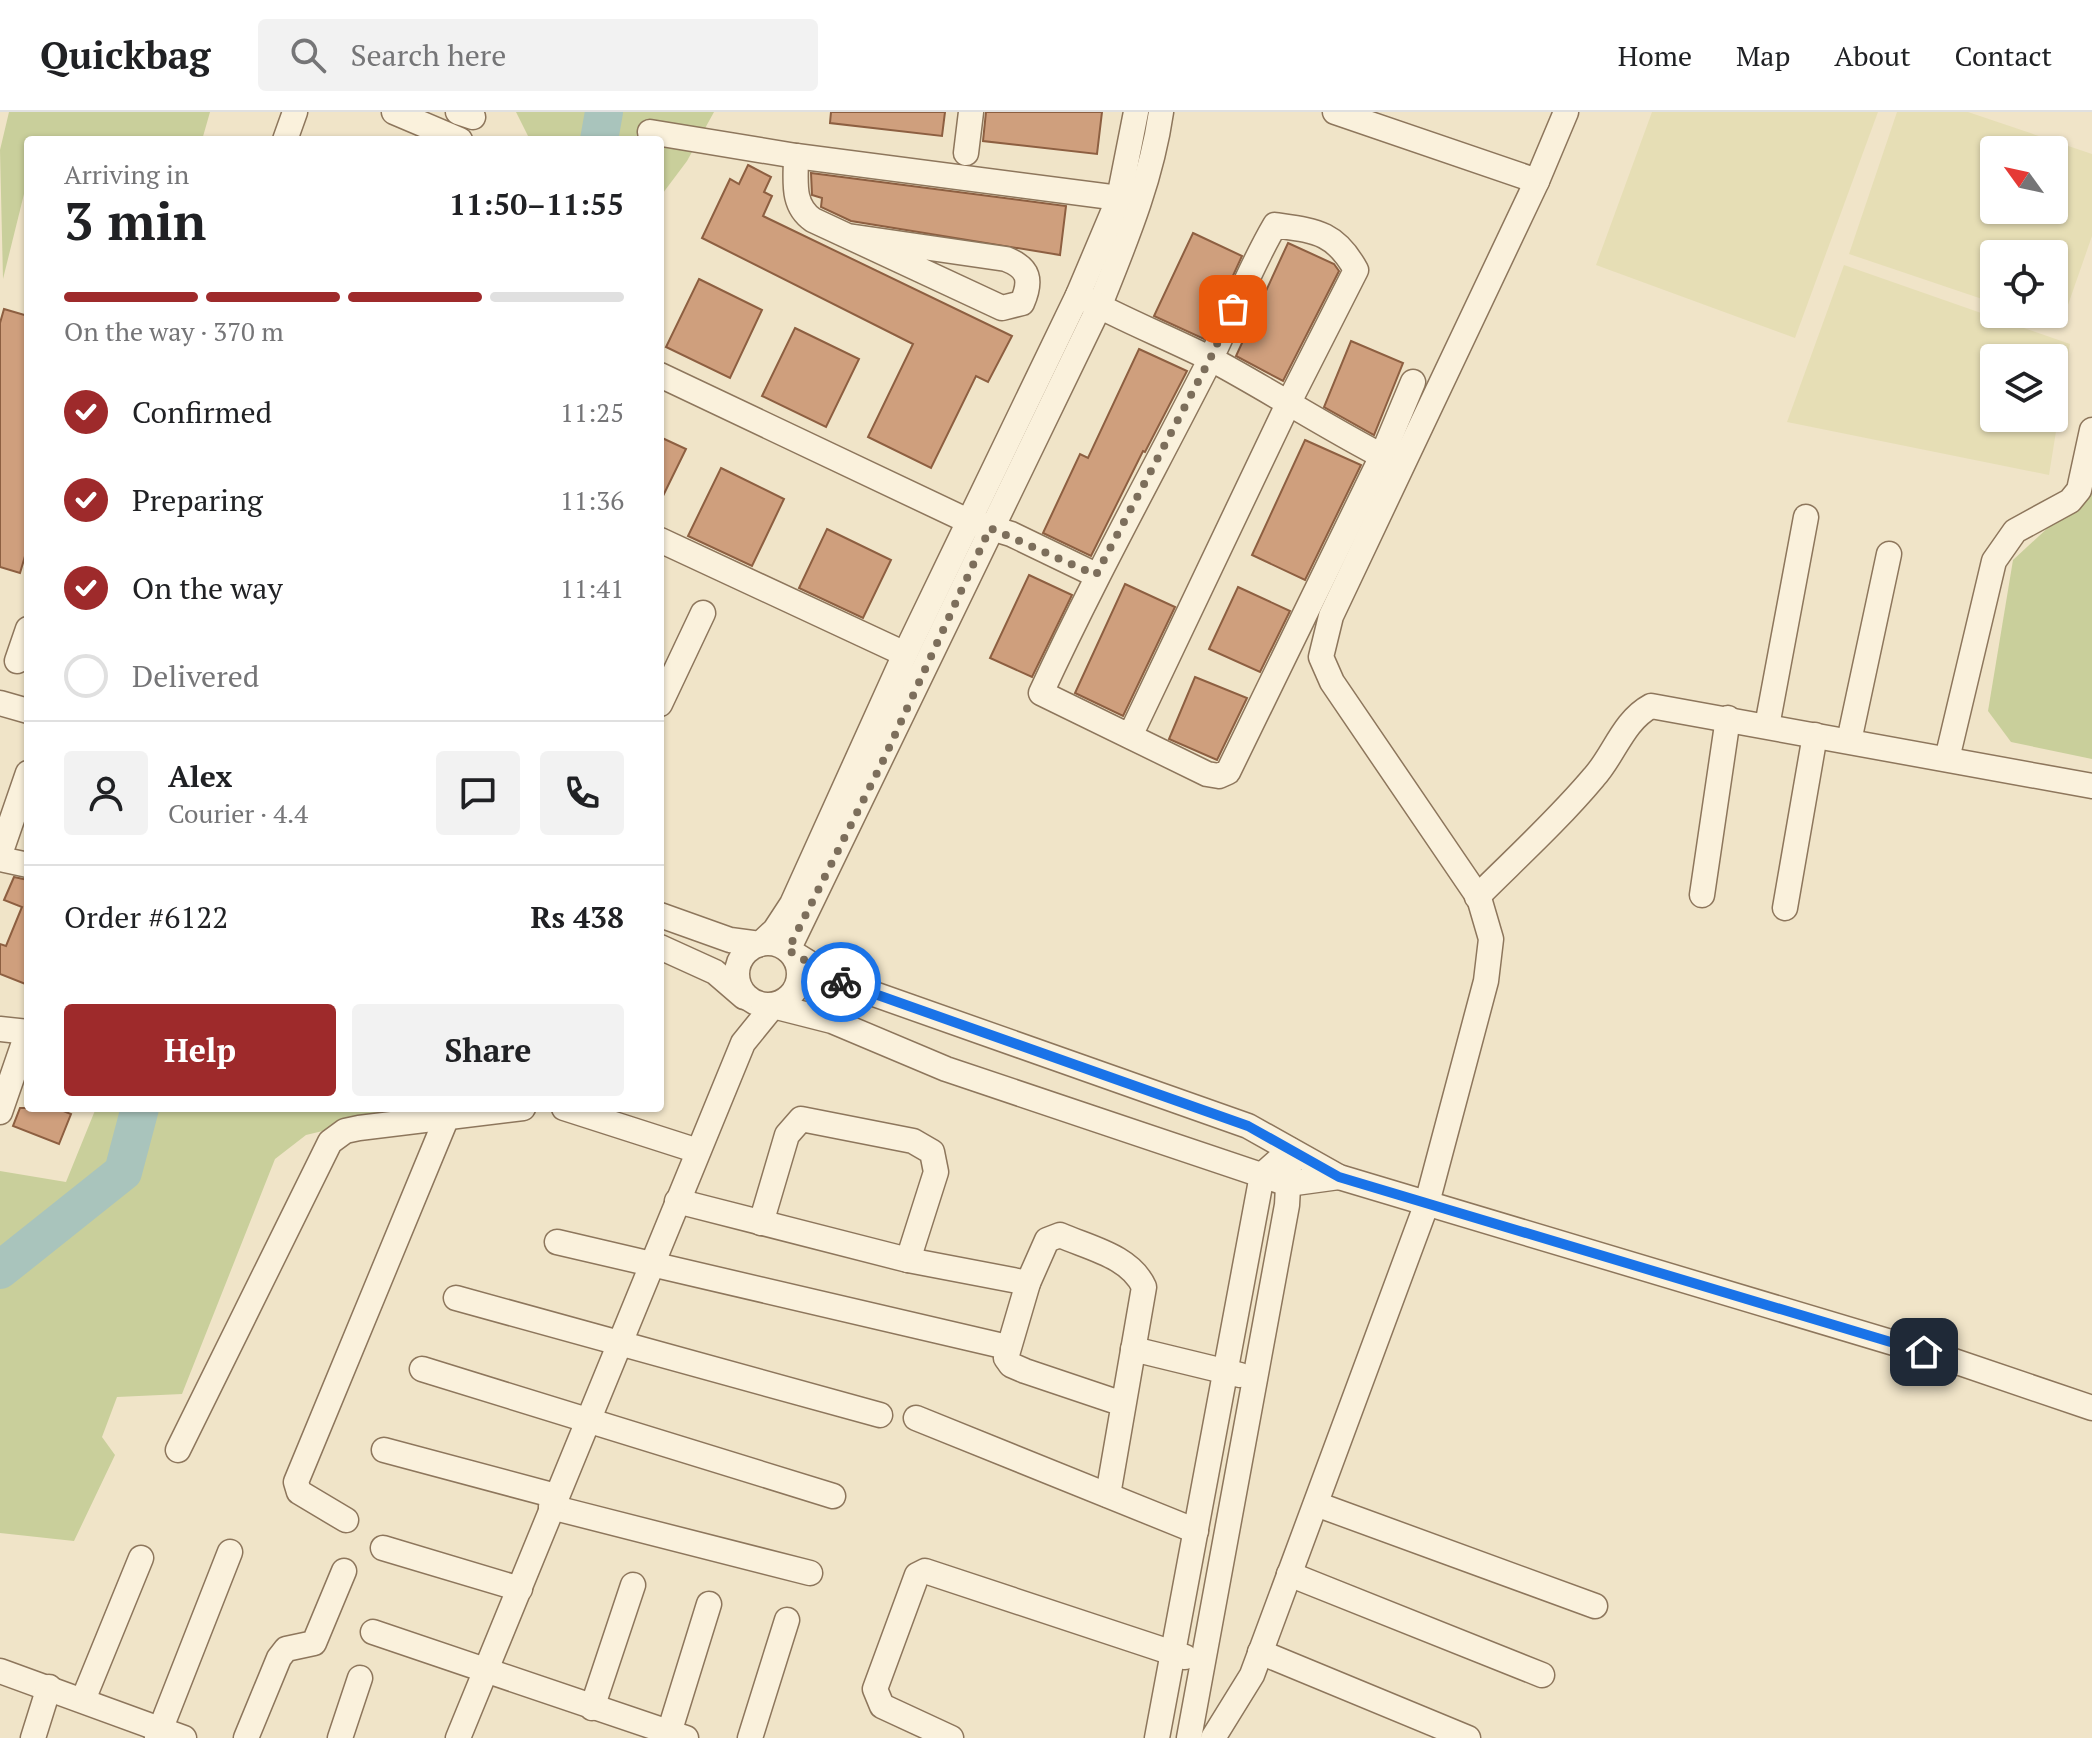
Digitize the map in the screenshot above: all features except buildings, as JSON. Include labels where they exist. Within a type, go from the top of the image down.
[{"type":"street","points":[[286,136],[295,112]]},
{"type":"street","points":[[394,112],[451,136]]},
{"type":"street","points":[[966,153],[971,112]]},
{"type":"street","points":[[1130,186],[1136,112]]},
{"type":"street","points":[[743,1043],[744,995],[737,975],[739,964],[751,948],[775,930],[792,904],[905,654],[979,524],[1089,301],[1130,186],[1161,112]]},
{"type":"street","points":[[1335,112],[1537,181]]},
{"type":"street","points":[[1224,1735],[1252,1675],[1427,1203],[1486,981],[1491,939],[1477,897],[1332,682],[1321,657],[1331,616],[1537,181],[1566,112]]},
{"type":"street","points":[[650,132],[796,156],[1130,186]]},
{"type":"street","points":[[796,156],[797,200],[801,212],[848,236],[1002,308],[1022,303],[1028,288],[1027,273],[1022,265],[1006,259],[848,236]]},
{"type":"street","points":[[1130,736],[1288,404],[1356,270],[1346,252],[1321,232],[1275,225],[1255,258],[1210,359],[1096,575],[1041,693],[1207,774],[1219,776],[1228,772],[1382,456],[1413,382]]},
{"type":"street","points":[[1089,301],[1210,359],[1382,456]]},
{"type":"street","points":[[664,377],[979,524],[1096,575]]},
{"type":"street","points":[[1947,759],[1994,561],[2015,531],[2070,501],[2079,490],[2092,430]]},
{"type":"street","points":[[1767,726],[1806,517]]},
{"type":"street","points":[[788,950],[882,763],[979,524]]},
{"type":"street","points":[[664,542],[905,654]]},
{"type":"street","points":[[1849,741],[1889,554]]},
{"type":"street","points":[[664,696],[703,613]]},
{"type":"street","points":[[15,660],[24,639]]},
{"type":"street","points":[[0,703],[24,710]]},
{"type":"street","points":[[1477,897],[1597,774],[1638,713],[1651,706],[2092,786]]},
{"type":"street","points":[[1702,895],[1728,718]]},
{"type":"street","points":[[1785,908],[1815,735]]},
{"type":"street","points":[[24,784],[1,850],[24,863]]},
{"type":"street","points":[[664,916],[730,940],[770,943],[788,950],[840,982],[1248,1126],[1339,1177],[1954,1361],[2092,1408]]},
{"type":"street","points":[[664,949],[715,972],[752,1002],[832,1021],[946,1069],[1288,1184],[1339,1177]]},
{"type":"street","points":[[458,1738],[743,1043],[773,1006],[783,1002],[798,987],[799,967],[788,950]]},
{"type":"street","points":[[0,1029],[24,1032]]},
{"type":"street","points":[[0,1112],[24,1043]]},
{"type":"street","points":[[178,1450],[330,1142],[345,1131],[489,1112]]},
{"type":"street","points":[[576,1112],[698,1151]]},
{"type":"street","points":[[346,1520],[299,1492],[296,1482],[447,1117]]},
{"type":"street","points":[[761,1223],[787,1135],[801,1119],[913,1141],[932,1152],[936,1172],[908,1260]]},
{"type":"street","points":[[1157,1738],[1262,1175],[1290,1150]]},
{"type":"street","points":[[1189,1738],[1255,1378],[1288,1184],[1290,1150]]},
{"type":"street","points":[[677,1201],[908,1260],[1028,1283]]},
{"type":"street","points":[[1108,1495],[1144,1287],[1138,1273],[1123,1262],[1060,1235],[1047,1240],[1028,1283],[1006,1358],[1011,1365],[1123,1404]]},
{"type":"street","points":[[557,1242],[1007,1347]]},
{"type":"street","points":[[456,1298],[880,1415]]},
{"type":"street","points":[[1133,1349],[1255,1378]]},
{"type":"street","points":[[422,1369],[833,1496]]},
{"type":"street","points":[[916,1418],[1196,1531]]},
{"type":"street","points":[[384,1450],[553,1502],[810,1573]]},
{"type":"street","points":[[1316,1504],[1595,1606]]},
{"type":"street","points":[[383,1548],[520,1589]]},
{"type":"street","points":[[159,1734],[230,1552]]},
{"type":"street","points":[[83,1700],[141,1558]]},
{"type":"street","points":[[246,1738],[279,1658],[286,1649],[314,1643],[344,1571]]},
{"type":"street","points":[[951,1738],[882,1706],[875,1689],[917,1575],[925,1571],[1203,1662]]},
{"type":"street","points":[[1289,1574],[1542,1675]]},
{"type":"street","points":[[592,1708],[633,1585]]},
{"type":"street","points":[[373,1632],[677,1735],[709,1604]]},
{"type":"street","points":[[750,1738],[787,1620]]},
{"type":"street","points":[[1260,1652],[1468,1738]]},
{"type":"street","points":[[0,1671],[83,1700],[159,1734],[184,1738]]},
{"type":"street","points":[[340,1738],[360,1678]]},
{"type":"street","points":[[33,1738],[49,1687]]},
{"type":"shaded area","points":[[1652,112],[1878,112],[1795,338],[1596,265]]},
{"type":"shaded area","points":[[1897,112],[1968,112],[2039,136],[1980,136],[1980,224],[2068,224],[2068,146],[2092,154],[2092,236],[2068,305],[2068,240],[1980,240],[1980,298],[1849,254]]},
{"type":"shaded area","points":[[1844,265],[1980,313],[1980,328],[2024,328],[2070,344],[2068,356],[2068,344],[1980,344],[1980,432],[2056,432],[2049,475],[1787,422]]},
{"type":"green space","points":[[9,112],[210,112],[203,136],[24,136],[24,194],[3,279],[0,150]]},
{"type":"green space","points":[[516,112],[714,112],[687,161],[664,192],[664,136],[528,136]]},
{"type":"green space","points":[[2092,487],[2092,759],[2011,742],[1988,711],[2013,560]]},
{"type":"green space","points":[[94,1112],[401,1112],[306,1135],[275,1159],[182,1394],[117,1397],[102,1437],[115,1455],[74,1541],[0,1533],[0,1171],[66,1182]]},
{"type":"waterway","points":[[600,136],[604,112]]},
{"type":"waterway","points":[[0,1270],[123,1172],[139,1112]]},
{"type":"way so far","points":[[841,982],[788,950],[882,763],[990,528],[1011,534],[1096,575],[1210,359],[1233,309]]},
{"type":"route","points":[[841,982],[967,1030],[1248,1126],[1339,1177],[1924,1352]]}]
